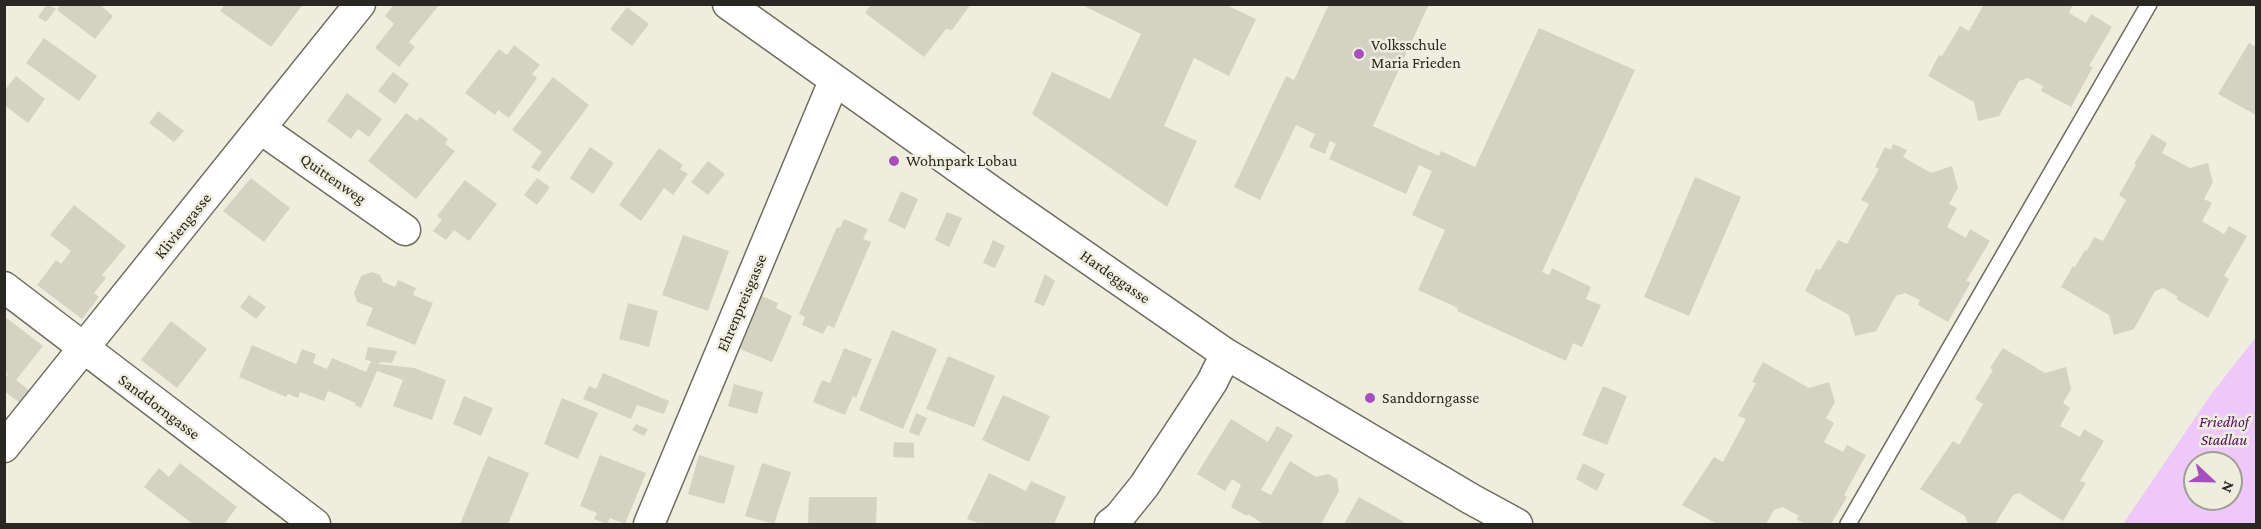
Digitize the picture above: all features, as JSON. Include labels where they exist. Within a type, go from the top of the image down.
[{"type":"street","name":"Kliviengasse","points":[[4,447],[360,4]]},
{"type":"street","name":"Hardeggasse","points":[[728,4],[834,81],[1226,354],[1517,525]]},
{"type":"street","name":"Ehrenpreisgasse","points":[[649,525],[834,81]]},
{"type":"street","name":"Quittenweg","points":[[261,129],[405,230]]},
{"type":"street","name":"Sanddorngasse","points":[[4,287],[315,525]]},
{"type":"street","points":[[1110,525],[1144,486],[1212,382],[1226,354]]},
{"type":"lane","points":[[1848,525],[2149,4]]},
{"type":"green space","name":"Friedhof Stadlau","points":[[2256,337],[2256,524],[2123,524],[2212,393]]},
{"type":"building","points":[[47,4],[56,9],[46,22],[38,17]]},
{"type":"building","points":[[61,4],[99,4],[113,16],[95,39],[57,10]]},
{"type":"building","points":[[225,4],[303,4],[271,47],[220,11]]},
{"type":"building","points":[[394,4],[440,4],[409,42],[415,47],[399,67],[375,48],[394,24],[385,16]]},
{"type":"building","points":[[871,4],[971,4],[952,30],[946,29],[924,57],[865,13]]},
{"type":"building","points":[[1084,4],[1224,4],[1256,19],[1229,76],[1194,58],[1164,126],[1197,141],[1167,207],[1032,114],[1052,72],[1110,99],[1141,34]]},
{"type":"building","points":[[1329,4],[1429,4],[1373,126],[1439,156],[1441,151],[1475,167],[1539,28],[1635,70],[1542,272],[1549,275],[1552,268],[1591,287],[1586,299],[1601,305],[1582,347],[1573,343],[1566,361],[1457,311],[1458,308],[1418,290],[1445,230],[1412,215],[1432,171],[1419,165],[1406,194],[1329,159],[1336,144],[1330,141],[1325,154],[1309,147],[1315,134],[1296,125],[1260,200],[1234,187],[1286,76],[1294,80]]},
{"type":"building","points":[[1984,4],[2073,4],[2069,13],[2086,23],[2091,14],[2112,27],[2089,66],[2093,67],[2071,107],[2041,91],[2043,86],[2028,78],[2019,81],[1999,116],[1978,121],[1974,102],[1928,76],[1939,55],[1942,56],[1960,26],[1969,31]]},
{"type":"building","points":[[627,7],[649,24],[632,46],[610,29]]},
{"type":"building","points":[[44,38],[97,76],[79,101],[26,63]]},
{"type":"building","points":[[2249,43],[2256,47],[2256,115],[2218,94]]},
{"type":"building","points":[[514,45],[540,65],[532,74],[537,78],[509,118],[498,110],[495,115],[465,93],[499,49],[507,55]]},
{"type":"building","points":[[393,72],[409,84],[395,104],[378,91]]},
{"type":"building","points":[[16,76],[45,99],[28,123],[4,105],[4,91]]},
{"type":"building","points":[[553,77],[589,105],[539,172],[531,167],[542,152],[512,130]]},
{"type":"building","points":[[347,93],[382,119],[369,137],[358,129],[351,139],[327,121]]},
{"type":"building","points":[[158,111],[184,131],[174,142],[149,123]]},
{"type":"building","points":[[406,113],[417,121],[420,117],[448,139],[445,144],[455,151],[416,199],[368,161]]},
{"type":"building","points":[[2152,134],[2167,143],[2162,153],[2190,168],[2208,163],[2213,182],[2204,199],[2212,203],[2202,221],[2224,234],[2229,226],[2247,236],[2224,276],[2229,279],[2208,318],[2176,299],[2178,297],[2163,288],[2155,291],[2134,329],[2114,335],[2109,315],[2061,287],[2073,266],[2075,267],[2085,250],[2087,251],[2094,237],[2103,241],[2126,200],[2119,195]]},
{"type":"building","points":[[1893,144],[1907,150],[1903,157],[1931,173],[1952,166],[1958,188],[1949,204],[1957,208],[1947,227],[1966,238],[1970,229],[1990,241],[1966,281],[1971,282],[1948,322],[1918,305],[1920,300],[1905,293],[1896,296],[1876,331],[1855,336],[1849,315],[1805,291],[1816,269],[1820,270],[1838,240],[1847,244],[1869,204],[1861,200],[1879,169],[1875,167],[1885,147],[1891,150]]},
{"type":"building","points":[[590,147],[614,163],[593,194],[570,178]]},
{"type":"building","points":[[659,148],[683,165],[680,169],[688,174],[673,195],[664,188],[641,221],[619,205]]},
{"type":"building","points":[[708,161],[725,174],[708,195],[691,182]]},
{"type":"building","points":[[1695,177],[1741,197],[1689,316],[1644,297]]},
{"type":"building","points":[[251,178],[290,208],[264,242],[223,211]]},
{"type":"building","points":[[537,178],[550,187],[537,205],[524,195]]},
{"type":"building","points":[[465,180],[497,204],[469,241],[454,230],[446,240],[433,231],[442,220],[437,216]]},
{"type":"building","points":[[901,191],[918,199],[905,229],[888,221]]},
{"type":"building","points":[[74,205],[126,246],[102,275],[106,278],[94,293],[99,297],[82,319],[37,285],[56,260],[61,264],[71,251],[50,235]]},
{"type":"building","points":[[947,212],[962,218],[949,247],[935,240]]},
{"type":"building","points":[[844,219],[868,229],[863,239],[871,242],[834,328],[828,325],[823,334],[802,325],[805,317],[799,314],[837,227],[840,228]]},
{"type":"building","points":[[683,235],[729,251],[708,311],[662,295]]},
{"type":"building","points":[[993,240],[1005,246],[995,268],[983,263]]},
{"type":"building","points":[[372,272],[380,275],[383,282],[395,287],[398,280],[416,288],[413,295],[433,303],[415,345],[366,325],[373,308],[357,302],[354,293],[361,276]]},
{"type":"building","points":[[1045,274],[1055,281],[1044,306],[1034,302]]},
{"type":"building","points":[[249,295],[266,307],[256,319],[240,307]]},
{"type":"building","points":[[762,296],[778,303],[776,308],[792,316],[772,362],[740,349]]},
{"type":"building","points":[[628,303],[658,311],[649,347],[619,339]]},
{"type":"building","points":[[4,316],[43,346],[16,380],[30,391],[20,403],[4,391],[4,379],[8,374],[4,371]]},
{"type":"building","points":[[171,321],[207,349],[177,388],[141,360]]},
{"type":"building","points":[[892,330],[937,349],[903,429],[859,410]]},
{"type":"building","points":[[252,345],[296,364],[302,349],[316,354],[313,363],[327,369],[332,358],[366,372],[371,361],[365,360],[368,347],[397,351],[392,363],[380,362],[379,364],[414,368],[446,380],[432,420],[393,406],[403,380],[377,371],[361,408],[355,405],[356,403],[328,391],[324,401],[300,392],[298,398],[288,394],[286,397],[239,377]]},
{"type":"building","points":[[844,348],[872,359],[856,398],[853,396],[845,415],[813,402],[822,380],[830,383]]},
{"type":"building","points":[[2003,348],[2045,373],[2066,367],[2071,389],[2063,403],[2070,408],[2060,426],[2080,437],[2084,429],[2104,441],[2080,481],[2086,483],[2063,521],[2019,493],[2013,495],[1995,524],[1968,524],[1965,516],[1920,489],[1953,441],[1959,445],[1983,404],[1975,399],[1993,370],[1990,368]]},
{"type":"building","points":[[948,356],[995,376],[974,427],[926,409]]},
{"type":"building","points":[[1763,362],[1809,388],[1829,382],[1835,402],[1826,418],[1834,423],[1824,442],[1843,452],[1847,445],[1866,455],[1844,495],[1847,497],[1831,524],[1805,524],[1796,519],[1799,516],[1783,507],[1774,510],[1766,524],[1717,524],[1682,505],[1714,457],[1723,462],[1746,419],[1738,416],[1756,383],[1752,382]]},
{"type":"building","points":[[603,373],[669,401],[664,414],[637,405],[631,419],[583,399],[589,386],[596,389]]},
{"type":"building","points":[[734,384],[763,392],[757,414],[728,406]]},
{"type":"building","points":[[1603,386],[1627,396],[1607,445],[1582,435]]},
{"type":"building","points":[[1003,395],[1050,416],[1029,462],[982,440]]},
{"type":"building","points":[[464,396],[493,408],[481,436],[453,424]]},
{"type":"building","points":[[562,398],[598,413],[578,459],[544,444]]},
{"type":"building","points":[[916,413],[927,418],[919,436],[909,432]]},
{"type":"building","points":[[1231,419],[1268,442],[1277,426],[1293,435],[1261,490],[1271,495],[1290,461],[1316,477],[1328,474],[1337,479],[1339,491],[1321,524],[1263,524],[1231,507],[1241,485],[1232,479],[1225,491],[1197,474]]},
{"type":"building","points":[[636,424],[648,429],[644,436],[632,430]]},
{"type":"building","points":[[894,442],[914,443],[914,458],[893,457]]},
{"type":"building","points":[[600,455],[646,473],[625,524],[610,518],[607,524],[594,519],[597,513],[580,506]]},
{"type":"building","points":[[699,455],[735,466],[724,504],[688,494]]},
{"type":"building","points":[[488,456],[529,473],[508,524],[460,524]]},
{"type":"building","points":[[180,463],[237,507],[224,524],[193,524],[144,487],[159,468],[169,477]]},
{"type":"building","points":[[762,463],[791,472],[774,524],[745,516]]},
{"type":"building","points":[[1583,463],[1605,474],[1597,491],[1576,479]]},
{"type":"building","points":[[989,473],[1026,491],[1031,481],[1066,497],[1054,524],[981,524],[967,519]]},
{"type":"building","points":[[809,497],[877,497],[876,524],[808,524]]},
{"type":"building","points":[[1359,497],[1404,522],[1403,524],[1344,524]]},
{"type":"place","name":"Volksschule Maria Frieden","points":[[1359,54]]},
{"type":"place","name":"Wohnpark Lobau","points":[[894,161]]},
{"type":"place","name":"Sanddorngasse","points":[[1370,398]]}]
